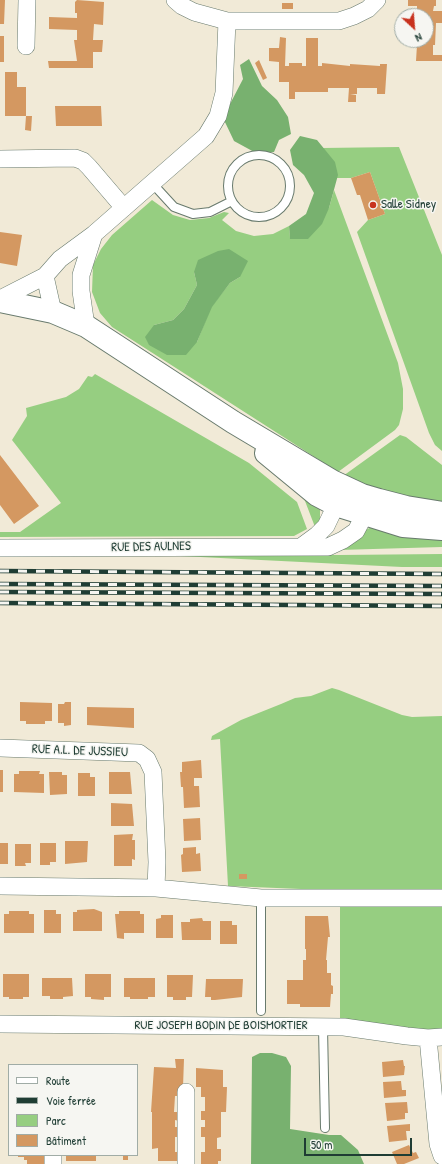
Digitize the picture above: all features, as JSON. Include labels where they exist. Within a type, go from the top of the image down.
[{"type":"main road","points":[[0,300],[53,312],[86,326],[233,422],[332,480],[364,505]]},
{"type":"main road","points":[[233,422],[283,468],[317,495],[336,505],[348,500],[407,515],[442,518]]},
{"type":"street","points":[[26,46],[27,0]]},
{"type":"street","points":[[175,0],[182,6],[194,12],[227,21],[339,21],[368,9],[377,0]]},
{"type":"street","points":[[0,300],[45,276],[60,259],[94,234],[206,136],[218,116],[224,94],[227,21]]},
{"type":"street","points":[[0,159],[75,158],[83,161],[124,208]]},
{"type":"street","points":[[86,326],[81,291],[81,275],[94,234]]},
{"type":"street","points":[[45,276],[53,312]]},
{"type":"street","points":[[302,546],[326,526],[336,505]]},
{"type":"street","name":"RUE DES AULNES","points":[[0,548],[328,547],[343,540],[356,531],[364,505]]},
{"type":"street","name":"RUE A.L. DE JUSSIEU","points":[[0,748],[139,753],[147,759],[153,772],[157,862],[156,888]]},
{"type":"street","points":[[0,886],[156,888],[260,898],[442,898]]},
{"type":"street","name":"RUE JOSEPH BODIN DE BOISMORTIER","points":[[0,1024],[344,1027],[435,1038]]},
{"type":"street","points":[[435,1038],[438,1144],[442,1156]]},
{"type":"street","points":[[186,1092],[186,1164]]},
{"type":"lane","points":[[253,155],[267,156],[280,163],[287,171],[290,182],[290,192],[286,202],[278,210],[269,215],[258,217],[248,215],[238,209],[232,201],[228,187],[231,173],[244,159],[253,155]]},
{"type":"lane","points":[[152,183],[174,206],[193,214],[210,212],[232,201]]},
{"type":"lane","points":[[260,898],[261,1011]]},
{"type":"lane","points":[[322,1027],[326,1128]]},
{"type":"green space","points":[[249,59],[262,86],[277,100],[288,117],[291,134],[279,140],[274,152],[256,153],[234,141],[224,120],[230,104],[243,79],[240,65]]},
{"type":"green space","points":[[300,136],[317,140],[335,162],[338,175],[329,208],[322,224],[308,239],[290,239],[289,226],[306,214],[314,193],[304,175],[293,165],[290,150]]},
{"type":"green space","points":[[399,147],[442,255],[442,451],[435,445],[429,433],[357,232],[368,220],[385,214],[370,172],[351,178],[333,178],[322,148]]},
{"type":"green space","points":[[334,190],[398,363],[403,389],[403,409],[399,425],[395,430],[338,472],[112,327],[100,313],[92,292],[93,265],[101,249],[112,235],[152,200],[173,215],[190,220],[209,218],[224,212],[229,213],[222,220],[236,231],[254,236],[273,234],[289,226],[290,238],[329,208]],"holes":[[[194,272],[240,277],[230,283],[211,307],[197,342],[154,325],[173,320],[184,309],[197,285]]]},
{"type":"green space","points":[[229,249],[248,261],[240,277],[230,283],[212,307],[197,342],[186,355],[167,355],[149,345],[145,337],[154,325],[173,320],[184,309],[197,285],[194,272],[198,260],[218,251]]},
{"type":"green space","points":[[95,374],[249,463],[297,502],[307,529],[294,536],[0,537],[0,532],[20,532],[61,503],[12,440],[27,416],[26,408],[66,397],[79,389],[88,376],[92,377]]},
{"type":"green space","points":[[400,435],[406,437],[442,465],[442,504],[395,496],[343,476]]},
{"type":"green space","points":[[300,494],[320,508],[320,521],[315,527],[305,501]]},
{"type":"green space","points":[[374,526],[442,533],[442,547],[339,550],[363,531]]},
{"type":"green space","points":[[140,554],[442,554],[442,567],[402,567]]},
{"type":"green space","points":[[332,688],[402,715],[412,717],[442,716],[442,889],[301,889],[228,886],[220,739],[211,740],[212,736],[241,720],[295,698],[311,696]]},
{"type":"green space","points":[[442,905],[442,1029],[425,1031],[340,1019],[340,906]]},
{"type":"green space","points":[[260,1053],[272,1053],[286,1057],[291,1066],[290,1129],[329,1135],[341,1135],[358,1150],[364,1164],[251,1164],[252,1057]]},
{"type":"building","points":[[0,0],[5,0],[4,24],[0,24]]},
{"type":"building","points":[[77,0],[104,2],[103,25],[94,24],[93,40],[103,40],[102,52],[93,52],[93,68],[49,68],[48,61],[77,61],[74,40],[77,40],[77,30],[49,29],[49,17],[77,18],[77,13],[75,13],[75,2]]},
{"type":"building","points":[[408,0],[436,0],[436,6],[434,6],[434,8],[417,8],[417,6],[408,6]]},
{"type":"building","points":[[282,3],[293,3],[293,9],[282,9]]},
{"type":"building","points":[[434,11],[442,11],[442,23],[436,23],[435,45]]},
{"type":"building","points":[[0,36],[4,36],[4,62],[0,62]]},
{"type":"building","points":[[280,37],[286,38],[285,66],[289,66],[289,63],[302,63],[302,66],[306,66],[306,38],[318,38],[318,66],[322,66],[322,63],[350,66],[350,64],[380,66],[380,64],[387,64],[385,94],[377,94],[377,88],[357,88],[357,94],[350,94],[356,95],[356,102],[348,102],[349,88],[328,88],[328,92],[295,92],[295,99],[289,99],[289,82],[279,82],[279,62],[269,61],[269,48],[279,48]]},
{"type":"building","points":[[417,48],[433,48],[433,55],[442,55],[442,61],[416,61]]},
{"type":"building","points":[[259,60],[267,78],[263,80],[255,63]]},
{"type":"building","points":[[5,72],[17,72],[17,87],[26,87],[26,116],[5,116]]},
{"type":"building","points":[[55,106],[101,106],[102,126],[56,126]]},
{"type":"building","points":[[26,116],[32,116],[31,131],[25,130]]},
{"type":"building","name":"Salle Sidney","points":[[370,172],[385,214],[368,220],[360,195],[357,195],[351,178]]},
{"type":"building","points":[[0,232],[22,235],[17,266],[0,263]]},
{"type":"building","points":[[0,455],[39,506],[14,524],[0,505]]},
{"type":"building","points":[[20,702],[52,703],[52,721],[45,721],[45,724],[26,724],[26,721],[20,721]]},
{"type":"building","points":[[65,702],[71,702],[71,725],[64,726],[64,723],[58,723],[58,704],[64,704]]},
{"type":"building","points":[[87,707],[134,708],[134,728],[87,725]]},
{"type":"building","points":[[201,760],[202,778],[194,778],[194,786],[199,786],[200,807],[184,808],[183,787],[181,787],[180,772],[182,772],[182,762]]},
{"type":"building","points":[[0,770],[3,770],[3,792],[0,792]]},
{"type":"building","points":[[19,771],[40,771],[39,774],[44,774],[44,793],[14,792],[14,774],[19,774]]},
{"type":"building","points":[[49,772],[62,772],[62,775],[67,775],[67,794],[50,795]]},
{"type":"building","points":[[109,772],[130,772],[132,794],[109,794]]},
{"type":"building","points":[[78,773],[90,773],[90,777],[95,777],[95,796],[78,796]]},
{"type":"building","points":[[111,803],[132,804],[134,826],[111,826]]},
{"type":"building","points":[[200,818],[201,840],[184,841],[183,819]]},
{"type":"building","points":[[133,834],[132,840],[135,840],[135,860],[132,859],[132,866],[114,866],[114,835]]},
{"type":"building","points":[[65,841],[88,841],[87,862],[65,864]]},
{"type":"building","points":[[0,843],[8,843],[8,864],[0,864]]},
{"type":"building","points":[[40,843],[56,843],[56,862],[50,862],[50,865],[40,865]]},
{"type":"building","points":[[15,844],[31,844],[31,863],[25,863],[26,866],[15,866]]},
{"type":"building","points":[[196,847],[196,854],[200,853],[201,871],[182,872],[181,855],[183,854],[183,848]]},
{"type":"building","points":[[239,874],[247,874],[247,879],[239,879]]},
{"type":"building","points":[[94,909],[102,912],[102,931],[73,931],[73,912],[77,912],[77,910]]},
{"type":"building","points":[[44,910],[56,910],[56,914],[61,914],[61,933],[44,933]]},
{"type":"building","points":[[9,911],[29,911],[29,914],[34,914],[34,933],[4,933],[4,914],[9,914]]},
{"type":"building","points":[[119,911],[140,911],[140,914],[144,914],[144,933],[124,933],[124,939],[117,938],[115,914],[119,914]]},
{"type":"building","points":[[161,915],[173,915],[173,938],[156,938],[156,919],[161,918]]},
{"type":"building","points":[[305,916],[328,916],[330,937],[328,937],[326,960],[327,973],[331,973],[331,985],[333,986],[330,1007],[300,1007],[300,1004],[287,1004],[287,980],[303,980],[303,960],[306,960]]},
{"type":"building","points":[[202,918],[203,921],[211,921],[211,940],[182,940],[181,922],[190,922],[190,919]]},
{"type":"building","points":[[220,921],[232,921],[232,925],[237,925],[237,944],[220,944]]},
{"type":"building","points":[[3,974],[29,974],[29,997],[23,997],[23,999],[9,999],[9,997],[3,997]]},
{"type":"building","points":[[85,974],[111,974],[111,997],[104,997],[104,1000],[85,997]]},
{"type":"building","points":[[167,975],[193,975],[192,997],[186,997],[186,1000],[173,1000],[173,997],[167,997]]},
{"type":"building","points":[[42,978],[72,978],[73,996],[63,997],[63,999],[50,999],[50,996],[42,996]]},
{"type":"building","points":[[124,978],[155,978],[155,997],[148,997],[148,999],[130,999],[130,997],[124,997]]},
{"type":"building","points":[[206,979],[243,979],[242,997],[211,1000],[211,997],[205,997]]},
{"type":"building","points":[[175,1059],[184,1059],[183,1087],[178,1088],[178,1096],[175,1096],[174,1112],[179,1112],[179,1121],[175,1120],[175,1127],[179,1127],[178,1137],[175,1137],[175,1152],[178,1152],[178,1161],[158,1161],[158,1148],[152,1149],[151,1112],[154,1067],[176,1068]]},
{"type":"building","points":[[403,1060],[405,1066],[404,1075],[383,1077],[382,1062]]},
{"type":"building","points":[[196,1068],[223,1070],[223,1087],[227,1087],[226,1112],[221,1112],[221,1137],[217,1138],[217,1149],[221,1149],[221,1161],[218,1161],[218,1164],[201,1164],[201,1152],[205,1152],[205,1137],[201,1137],[201,1127],[205,1127],[205,1120],[201,1120],[201,1111],[205,1111],[205,1097],[201,1097],[201,1087],[196,1087]]},
{"type":"building","points":[[401,1081],[402,1090],[406,1090],[406,1096],[384,1098],[383,1082]]},
{"type":"building","points":[[407,1102],[408,1113],[405,1113],[405,1119],[387,1121],[385,1103]]},
{"type":"building","points":[[410,1124],[410,1131],[406,1131],[407,1140],[389,1142],[387,1126]]},
{"type":"building","points":[[409,1145],[413,1153],[416,1152],[419,1158],[404,1164],[397,1164],[392,1152]]},
{"type":"building","points":[[45,1156],[45,1164],[27,1164],[27,1160],[24,1160],[24,1157],[18,1157]]},
{"type":"building","points":[[66,1156],[96,1156],[96,1161],[66,1161]]},
{"type":"building","points":[[123,1156],[128,1156],[128,1160],[123,1160]]},
{"type":"railway","points":[[0,571],[442,574]]},
{"type":"railway","points":[[0,584],[442,586]]},
{"type":"railway","points":[[0,592],[442,594]]},
{"type":"railway","points":[[0,603],[442,606]]},
{"type":"place","name":"Salle Sidney","points":[[373,205]]}]
